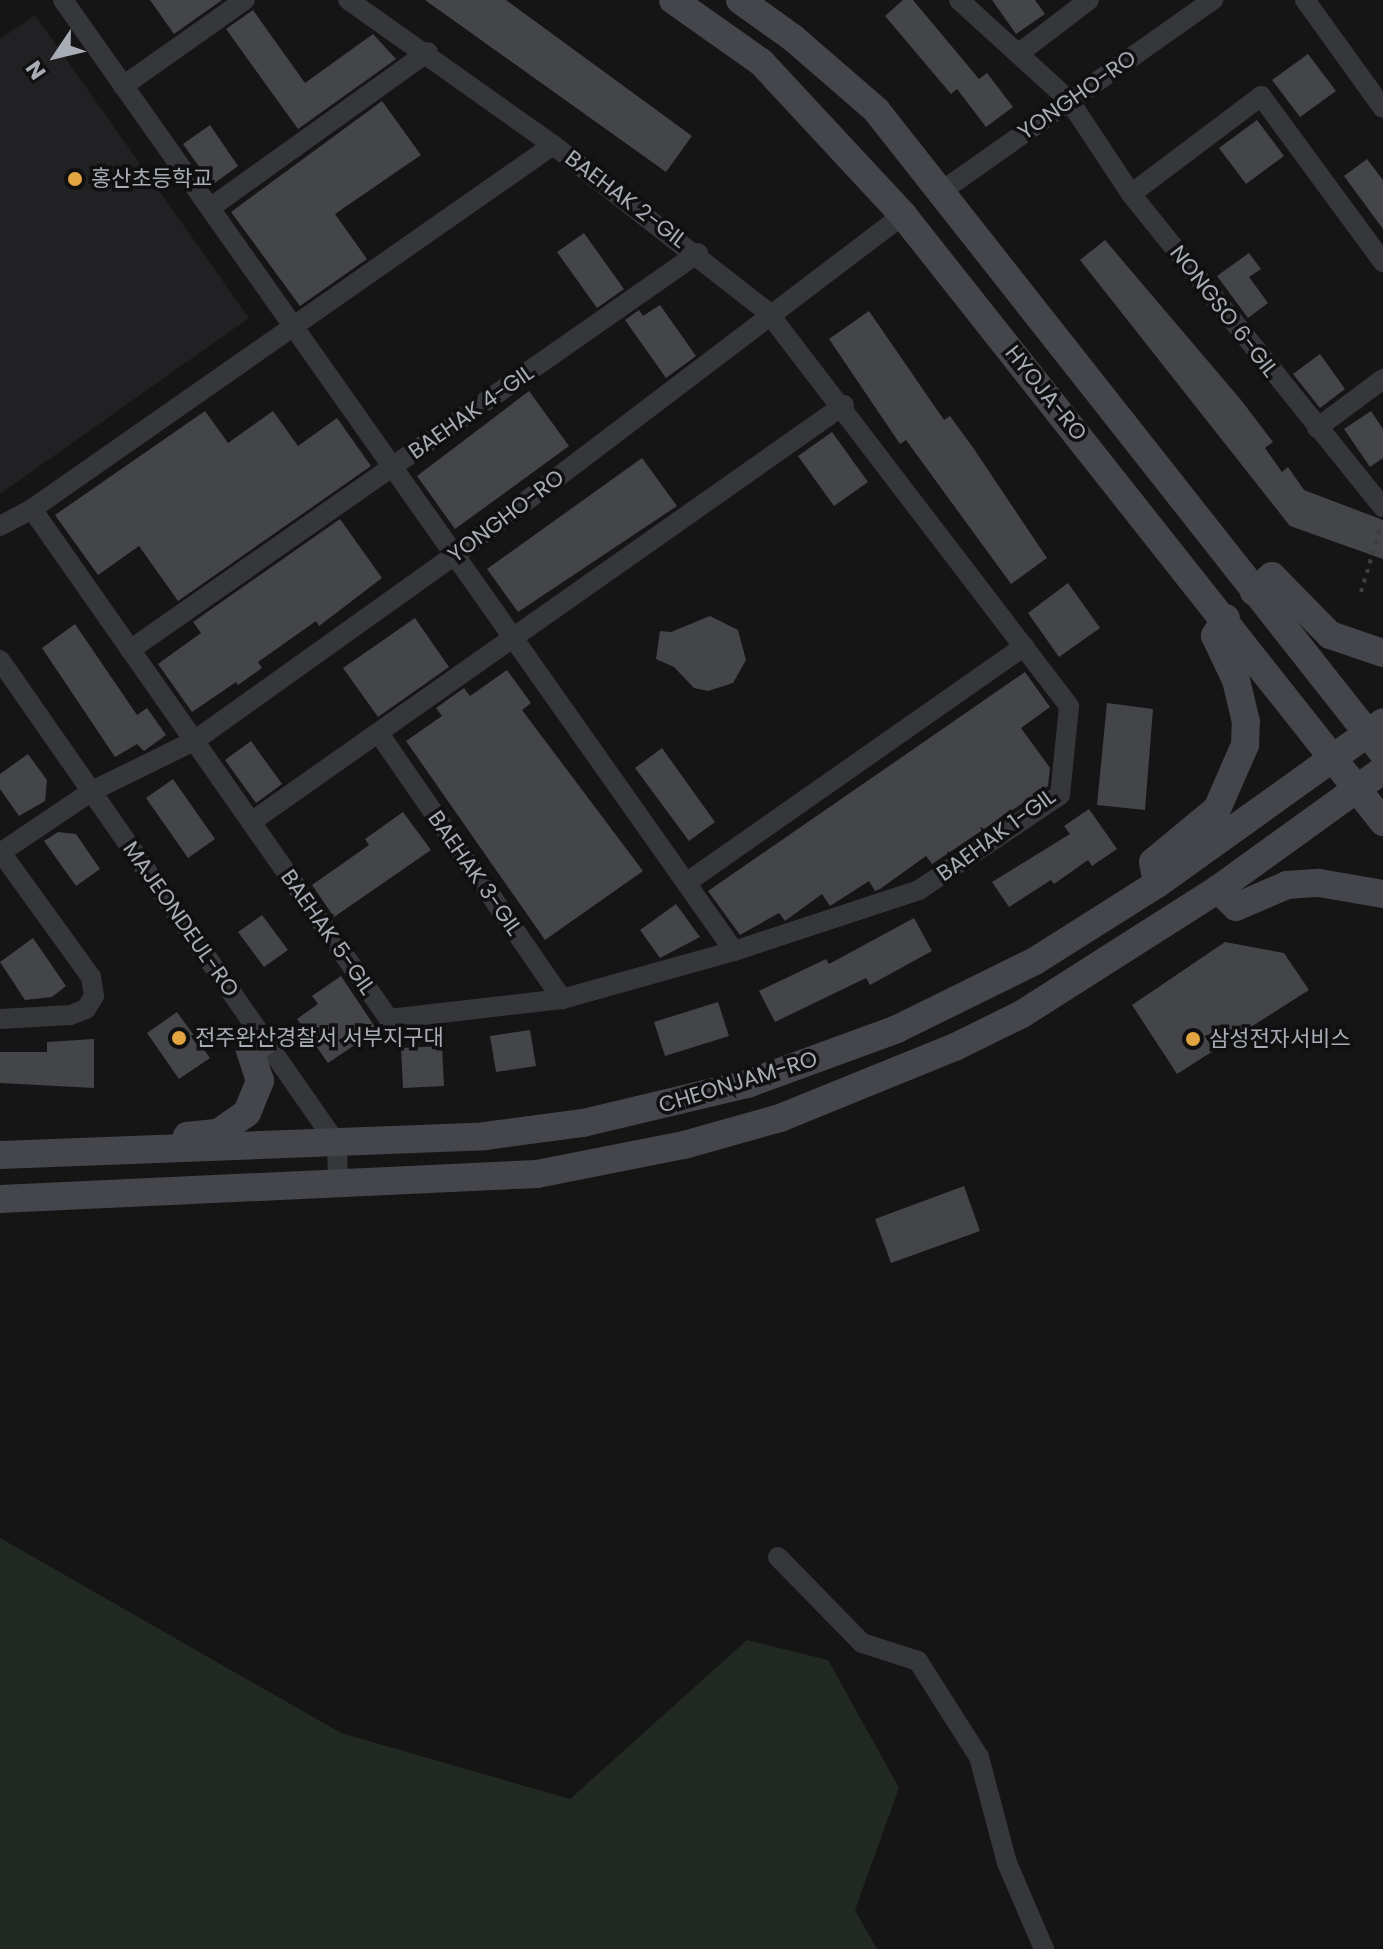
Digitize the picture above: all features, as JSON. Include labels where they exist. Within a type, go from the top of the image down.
[{"type":"street","name":"BAEHAK 4-GIL","points":[[63,0],[455,555]]},
{"type":"street","points":[[123,86],[245,0]]},
{"type":"street","name":"BAEHAK 2-GIL","points":[[348,0],[428,52],[698,253],[769,313]]},
{"type":"street","name":"HYOJA-RO","points":[[673,0],[761,62],[903,215],[1226,618],[1383,822]]},
{"type":"street","name":"HYOJA-RO","points":[[740,0],[793,38],[876,110],[1254,592],[1378,736]]},
{"type":"street","name":"NONGSO 6-GIL","points":[[959,0],[1069,100],[1131,194],[1383,507]]},
{"type":"street","points":[[1018,54],[1089,0]]},
{"type":"street","name":"YONGHO-RO","points":[[942,191],[1213,0]]},
{"type":"street","points":[[1305,0],[1383,108]]},
{"type":"street","points":[[210,208],[428,52]]},
{"type":"street","points":[[1131,194],[1261,96],[1376,238],[1383,262]]},
{"type":"street","name":"BAEHAK 2-GIL","points":[[294,326],[553,145]]},
{"type":"street","name":"YONGHO-RO","points":[[0,852],[92,791],[194,741],[455,555],[769,313],[903,215]]},
{"type":"street","name":"BAEHAK 2-GIL","points":[[549,357],[698,253]]},
{"type":"street","name":"BAEHAK 1-GIL","points":[[734,951],[919,890],[1060,795],[1069,706],[844,405],[769,313]]},
{"type":"street","points":[[0,526],[32,509],[294,326]]},
{"type":"street","name":"BAEHAK 4-GIL","points":[[130,650],[549,357]]},
{"type":"street","points":[[1317,428],[1383,379]]},
{"type":"street","points":[[251,822],[515,641],[844,405]]},
{"type":"street","name":"BAEHAK 5-GIL","points":[[32,509],[389,1019],[562,999]]},
{"type":"street","points":[[455,555],[734,951],[562,999]]},
{"type":"street","points":[[1254,592],[1272,576],[1330,635],[1383,653]]},
{"type":"street","points":[[1157,884],[1153,862],[1217,809],[1245,745],[1246,722],[1236,680],[1215,636],[1226,618]]},
{"type":"street","points":[[686,883],[1024,646]]},
{"type":"street","name":"MAJEONDEUL-RO","points":[[0,660],[337,1144]]},
{"type":"street","name":"BAEHAK 3-GIL","points":[[380,735],[562,999]]},
{"type":"street","name":"CHEONJAM-RO","points":[[0,1155],[485,1136],[583,1123],[747,1084],[911,1023],[1035,961],[1157,884],[1333,758],[1378,736]]},
{"type":"street","name":"CHEONJAM-RO","points":[[0,1199],[537,1174],[684,1145],[780,1118],[955,1047],[1022,1014],[1218,889],[1383,770]]},
{"type":"street","points":[[0,852],[91,977],[94,996],[86,1009],[70,1015],[0,1019]]},
{"type":"street","points":[[1218,889],[1236,907],[1262,893],[1303,884],[1383,894]]},
{"type":"street","points":[[181,1149],[182,1136],[218,1133],[247,1113],[260,1081],[250,1050],[265,1041]]},
{"type":"street","points":[[337,1144],[338,1185]]},
{"type":"street","points":[[778,1557],[862,1643],[918,1661],[979,1757],[1007,1863],[1044,1949]]},
{"type":"path","points":[[1361,592],[1383,518]]},
{"type":"shaded area","name":"홍산초등학교","points":[[35,15],[249,318],[0,494],[0,39]]},
{"type":"shaded area","points":[[0,1538],[341,1733],[570,1799],[747,1640],[828,1660],[899,1788],[855,1910],[877,1949],[0,1949]]},
{"type":"building","points":[[150,0],[222,0],[174,34]]},
{"type":"building","points":[[425,0],[506,0],[692,136],[666,172]]},
{"type":"building","points":[[903,0],[913,0],[979,79],[987,73],[1013,107],[986,127],[957,89],[951,94],[885,16]]},
{"type":"building","points":[[992,0],[1035,0],[1045,14],[1016,34]]},
{"type":"building","points":[[253,10],[305,83],[373,34],[396,59],[298,129],[226,29]]},
{"type":"building","points":[[1308,54],[1336,91],[1300,117],[1272,80]]},
{"type":"building","points":[[382,101],[421,155],[335,214],[367,259],[300,306],[231,212]]},
{"type":"building","points":[[1257,120],[1284,156],[1246,184],[1219,148]]},
{"type":"building","points":[[210,125],[238,166],[212,185],[183,144]]},
{"type":"building","points":[[1367,159],[1383,180],[1383,229],[1344,176]]},
{"type":"building","points":[[584,233],[624,289],[597,308],[557,252]]},
{"type":"building","points":[[1105,240],[1241,400],[1273,442],[1265,448],[1282,472],[1288,467],[1304,490],[1383,520],[1383,559],[1290,526],[1080,260]]},
{"type":"building","points":[[1249,253],[1261,269],[1249,277],[1268,303],[1248,318],[1217,276]]},
{"type":"building","points":[[660,305],[696,356],[666,378],[625,320],[639,310],[643,316]]},
{"type":"building","points":[[869,311],[944,420],[950,416],[974,449],[1047,558],[1011,584],[906,440],[900,444],[829,339]]},
{"type":"building","points":[[1320,354],[1345,389],[1320,408],[1293,374]]},
{"type":"building","points":[[529,391],[569,446],[455,529],[417,476]]},
{"type":"building","points":[[205,411],[228,443],[273,411],[298,446],[337,418],[371,466],[178,601],[139,546],[98,575],[55,515]]},
{"type":"building","points":[[1371,411],[1383,429],[1383,458],[1370,467],[1344,429]]},
{"type":"building","points":[[832,432],[868,482],[834,506],[798,456]]},
{"type":"building","points":[[642,458],[677,506],[518,612],[487,569]]},
{"type":"building","points":[[340,519],[382,578],[319,626],[316,621],[258,662],[262,668],[238,685],[236,682],[192,712],[158,664],[201,633],[193,622]]},
{"type":"building","points":[[1068,583],[1100,628],[1059,657],[1028,613]]},
{"type":"building","points":[[710,616],[738,630],[746,660],[733,683],[708,691],[694,688],[674,667],[656,659],[660,631],[671,632]]},
{"type":"building","points":[[415,618],[449,667],[378,717],[343,668]]},
{"type":"building","points":[[75,624],[137,715],[147,708],[166,735],[144,751],[137,744],[115,757],[42,648]]},
{"type":"building","points":[[507,670],[531,703],[522,710],[643,871],[545,940],[406,741],[442,716],[436,708],[464,688],[470,696]]},
{"type":"building","points":[[1025,672],[1050,707],[1021,728],[1050,768],[1048,786],[932,864],[926,856],[880,889],[875,891],[869,881],[830,906],[822,894],[785,921],[779,913],[740,935],[708,891]]},
{"type":"building","points":[[1107,703],[1153,709],[1145,810],[1097,805]]},
{"type":"building","points":[[251,741],[282,784],[256,803],[225,760]]},
{"type":"building","points":[[662,748],[715,822],[689,841],[635,768]]},
{"type":"building","points":[[28,754],[47,780],[45,801],[19,816],[0,789],[0,774]]},
{"type":"building","points":[[173,779],[215,839],[188,858],[146,798]]},
{"type":"building","points":[[1089,809],[1117,849],[1092,866],[1088,860],[1054,884],[1051,880],[1009,907],[992,882],[1070,834],[1064,826]]},
{"type":"building","points":[[403,812],[431,850],[334,917],[312,885],[369,845],[365,839]]},
{"type":"building","points":[[58,832],[76,834],[100,869],[76,886],[44,841]]},
{"type":"building","points":[[676,904],[700,937],[660,958],[640,930]]},
{"type":"building","points":[[262,915],[288,950],[264,967],[238,932]]},
{"type":"building","points":[[914,918],[932,951],[870,985],[866,978],[775,1022],[759,991],[826,959],[829,964]]},
{"type":"building","points":[[33,938],[66,986],[52,997],[25,1000],[0,962]]},
{"type":"building","name":"삼성전자서비스","points":[[1225,942],[1284,953],[1309,990],[1177,1074],[1132,1005]]},
{"type":"building","points":[[341,976],[377,1030],[328,1063],[297,1019],[318,1004],[312,996]]},
{"type":"building","points":[[718,1002],[729,1036],[665,1056],[654,1022]]},
{"type":"building","points":[[177,1012],[210,1058],[179,1079],[147,1033]]},
{"type":"building","points":[[530,1030],[536,1066],[496,1072],[490,1036]]},
{"type":"building","points":[[94,1039],[94,1088],[0,1083],[0,1052],[47,1052],[47,1042]]},
{"type":"building","points":[[442,1046],[444,1086],[403,1088],[401,1048]]},
{"type":"building","points":[[964,1186],[980,1231],[891,1263],[875,1219]]},
{"type":"place","name":"홍산초등학교","points":[[75,179]]},
{"type":"place","name":"전주완산경찰서 서부지구대","points":[[179,1038]]},
{"type":"place","name":"삼성전자서비스","points":[[1193,1039]]}]
